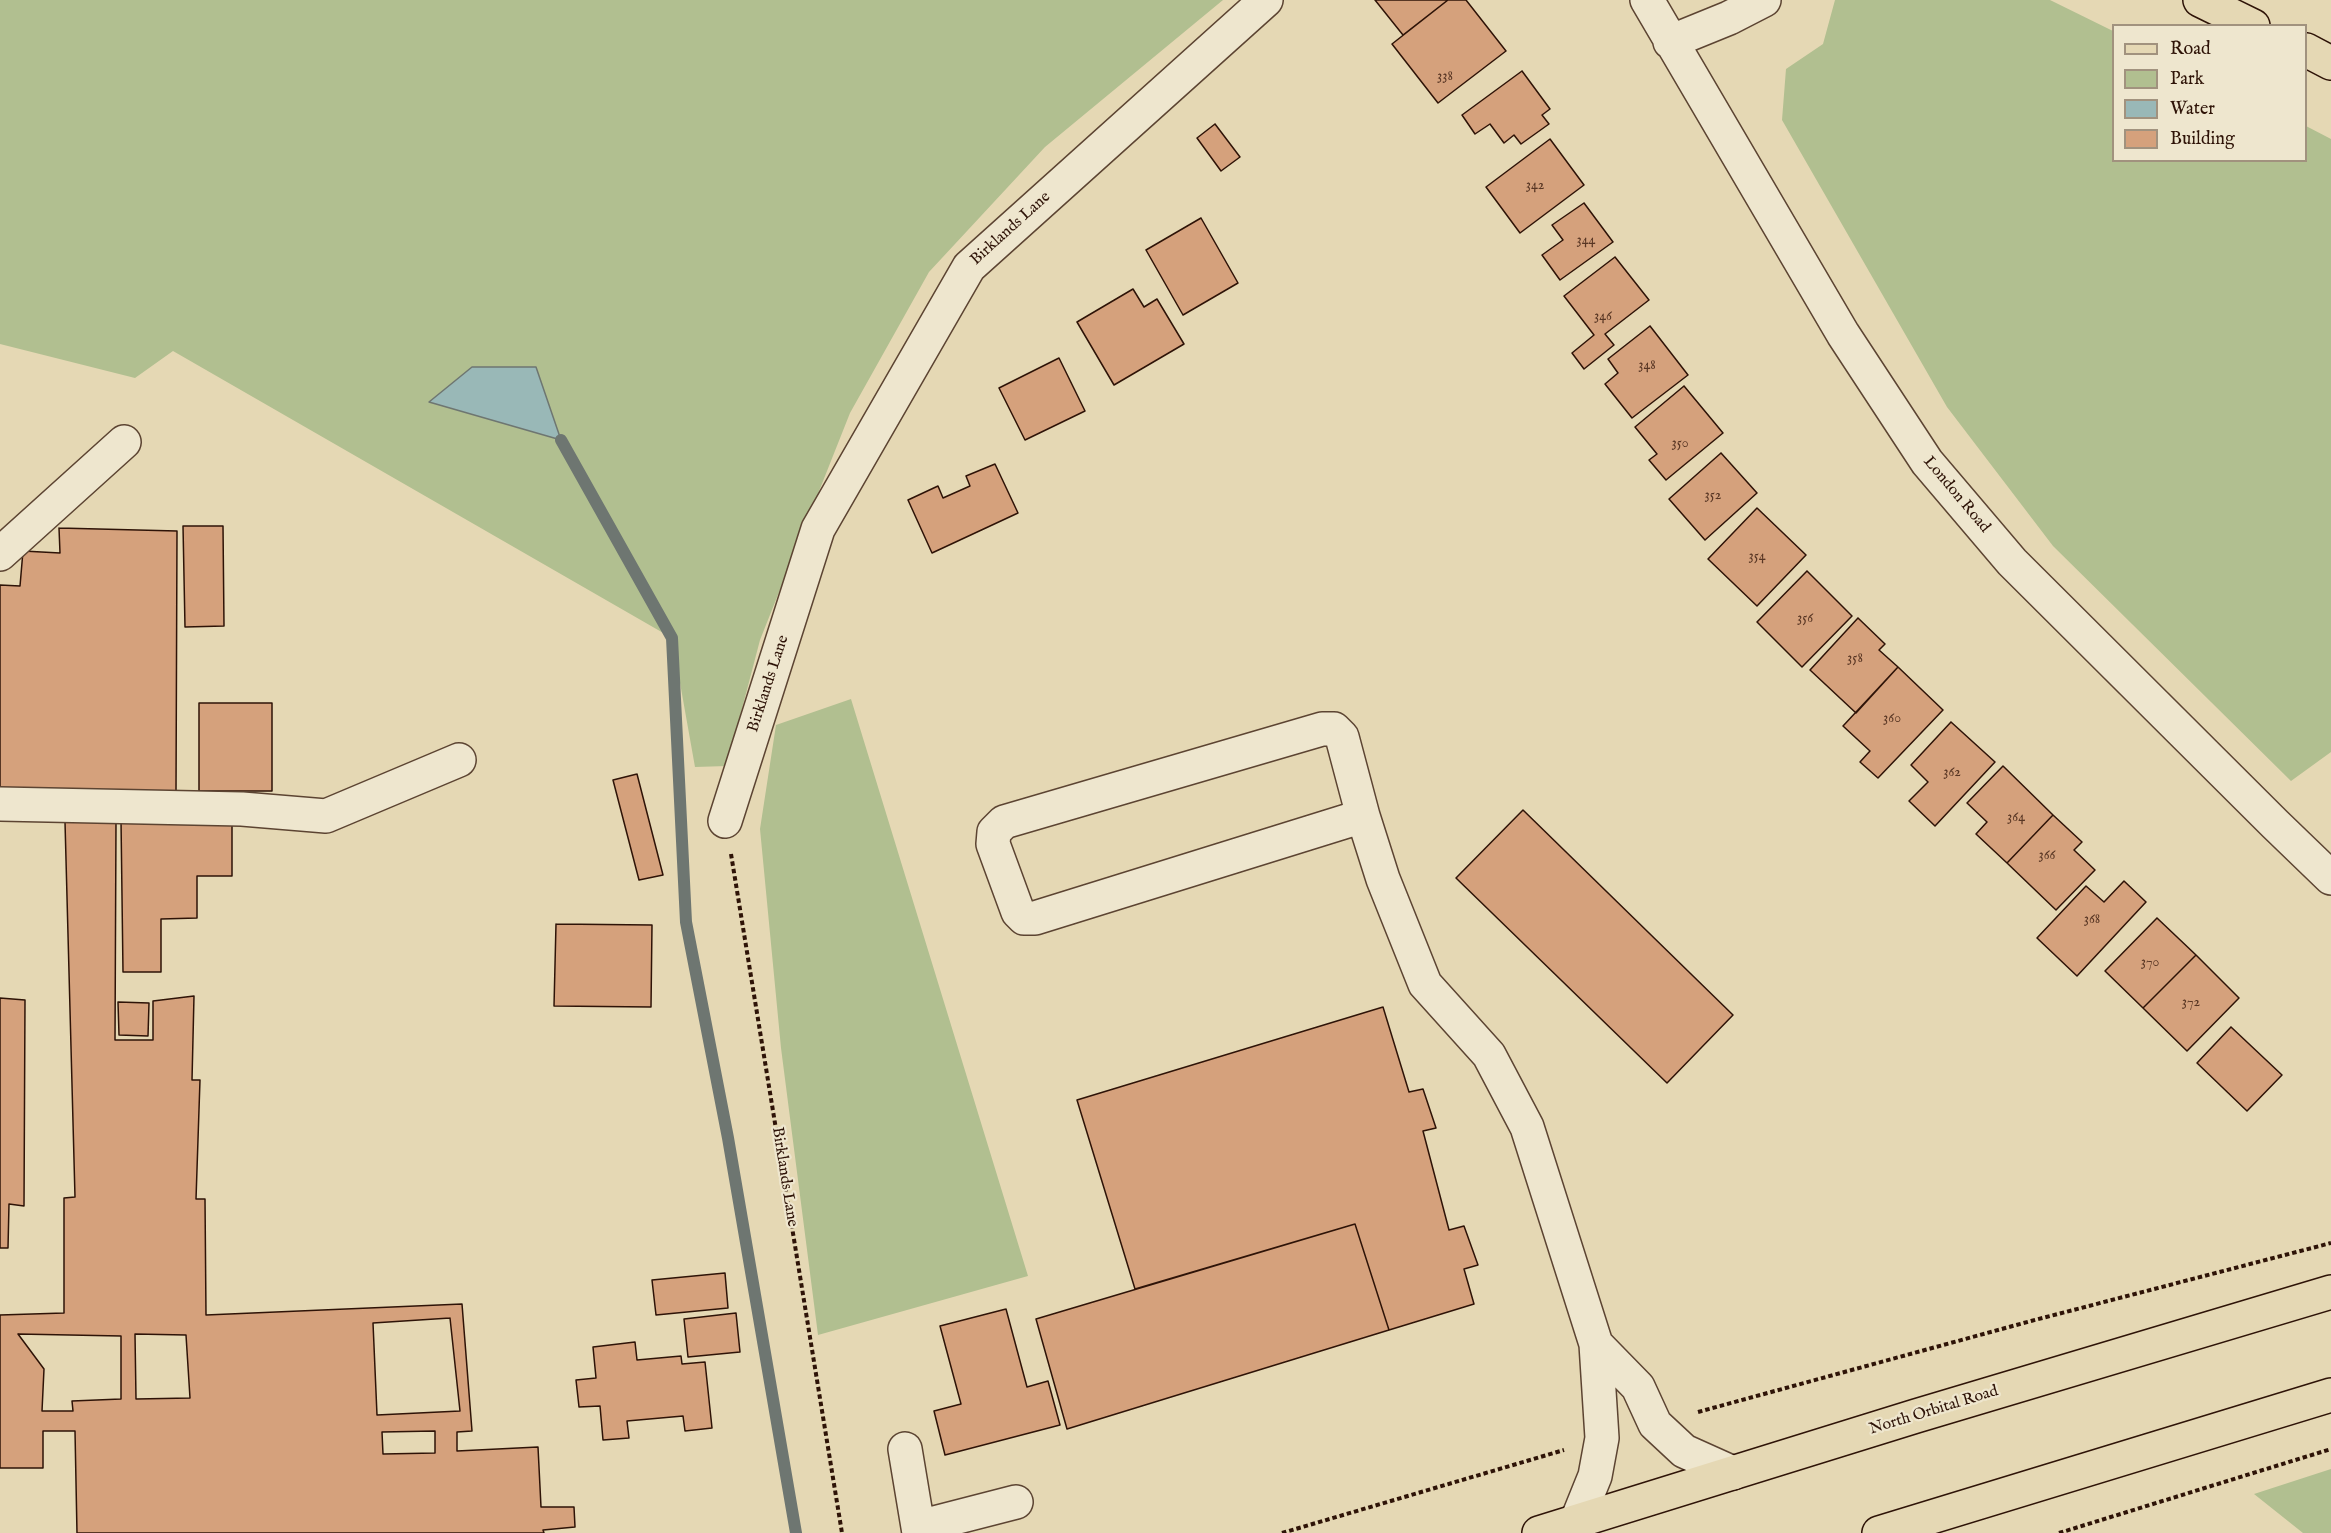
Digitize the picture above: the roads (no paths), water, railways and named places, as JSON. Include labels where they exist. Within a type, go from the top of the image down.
[{"type":"main road","points":[[2200,0],[2249,24]]},
{"type":"main road","points":[[2307,51],[2331,63]]},
{"type":"main road","name":"North Orbital Road","points":[[1539,1533],[2331,1292]]},
{"type":"main road","points":[[1879,1533],[2331,1395]]},
{"type":"street","name":"Birklands Lane","points":[[726,821],[818,529],[969,267],[1266,0]]},
{"type":"street","name":"London Road","points":[[1647,0],[1843,334],[1927,462],[2012,562],[2331,878]]},
{"type":"street","points":[[1670,42],[1729,18],[1764,0]]},
{"type":"street","points":[[0,554],[124,442]]},
{"type":"street","points":[[1363,816],[1035,918],[1024,918],[1018,912],[993,844],[994,832],[1004,822],[1322,729],[1334,729],[1342,737],[1383,879],[1425,984],[1490,1055],[1527,1127],[1596,1344],[1602,1438],[1595,1476],[1576,1523]]},
{"type":"street","points":[[0,804],[242,809],[326,816],[459,760]]},
{"type":"street","points":[[1596,1344],[1638,1387],[1655,1424],[1684,1451],[1733,1473]]},
{"type":"street","points":[[905,1449],[919,1530],[1016,1502]]},
{"type":"water","points":[[472,367],[536,367],[561,440],[429,402]]},
{"type":"waterway","points":[[561,440],[672,638],[686,922],[728,1138],[796,1533]]}]
